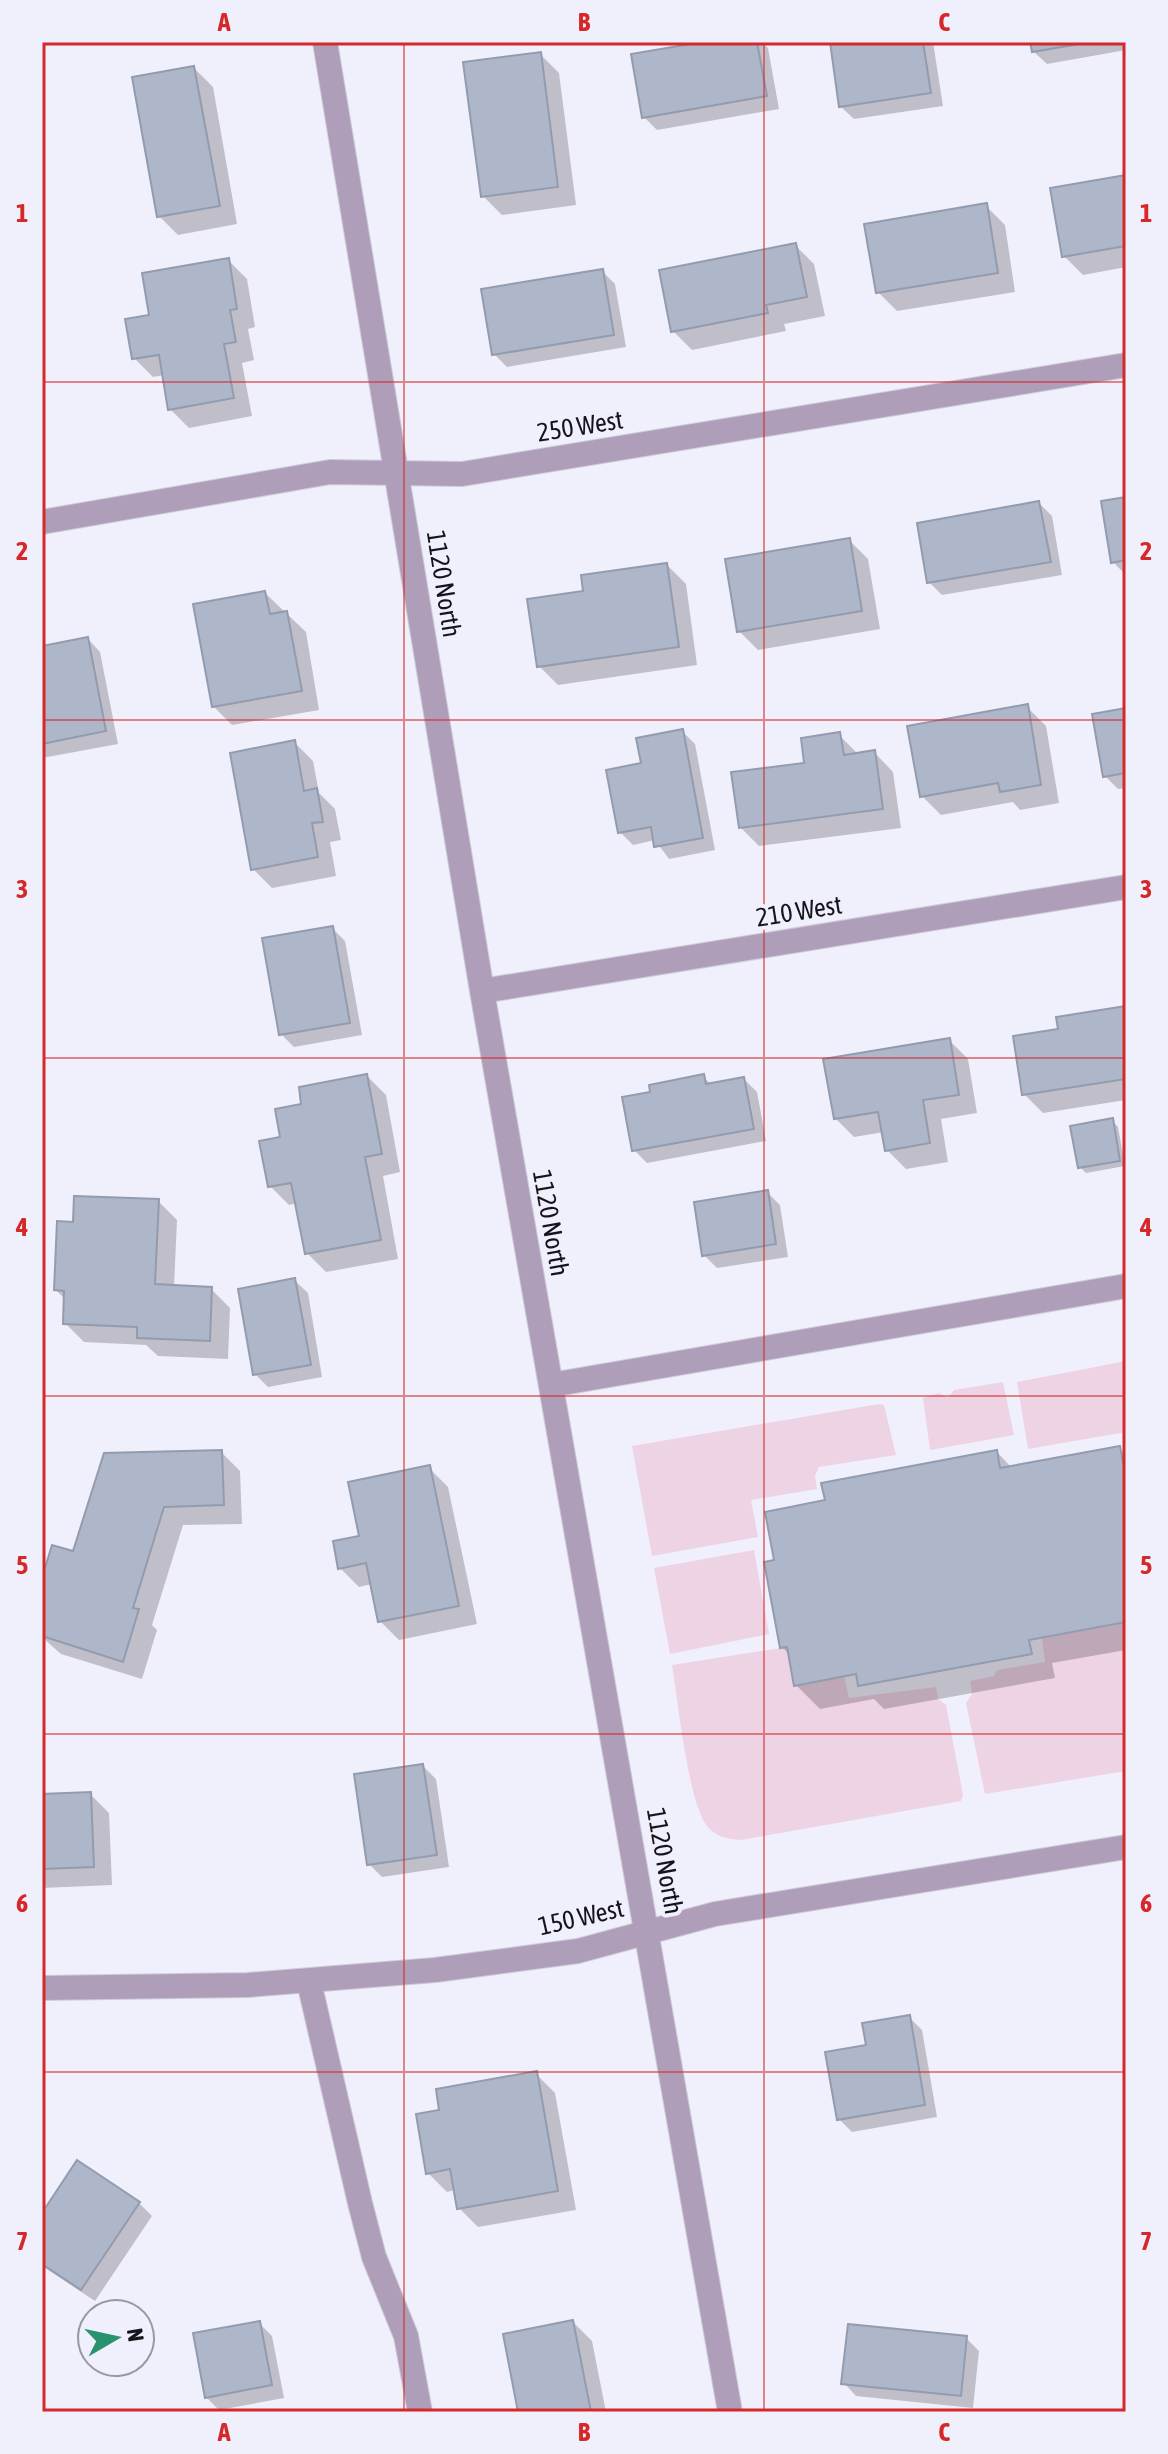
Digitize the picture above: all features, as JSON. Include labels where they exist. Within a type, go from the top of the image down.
[{"type":"street","name":"1120 North","points":[[325,42],[482,991],[649,1931],[730,2412]]},
{"type":"street","name":"250 West","points":[[42,522],[330,472],[462,474],[1126,365]]},
{"type":"street","name":"210 West","points":[[482,991],[1126,887]]},
{"type":"street","points":[[551,1385],[1126,1286]]},
{"type":"street","name":"150 West","points":[[42,1988],[309,1982],[435,1970],[578,1951],[715,1914],[1126,1847]]},
{"type":"street","points":[[309,1982],[360,2203],[374,2257],[406,2336],[420,2412]]},
{"type":"shaded area","points":[[1126,1361],[1126,1432],[1028,1449],[1017,1382]]},
{"type":"shaded area","points":[[1003,1382],[1014,1435],[930,1450],[923,1398],[939,1393],[948,1398],[954,1390]]},
{"type":"shaded area","points":[[884,1405],[896,1455],[819,1467],[815,1476],[817,1489],[751,1500],[758,1537],[652,1556],[632,1446]]},
{"type":"shaded area","points":[[754,1550],[769,1634],[670,1654],[654,1568]]},
{"type":"shaded area","points":[[1126,1622],[1126,1771],[985,1794],[966,1703],[972,1694],[970,1681],[994,1676],[997,1670],[1045,1662],[1042,1638]]},
{"type":"shaded area","points":[[787,1647],[844,1676],[849,1698],[936,1687],[938,1699],[946,1705],[963,1795],[961,1801],[741,1840],[714,1833],[700,1814],[694,1796],[672,1665]]},
{"type":"building","points":[[702,42],[757,42],[767,96],[642,118],[631,54]]},
{"type":"building","points":[[830,42],[923,42],[931,93],[839,107]]},
{"type":"building","points":[[1030,42],[1091,42],[1032,52]]},
{"type":"building","points":[[541,52],[558,187],[481,197],[463,62]]},
{"type":"building","points":[[194,66],[220,206],[157,217],[132,77]]},
{"type":"building","points":[[1126,175],[1126,246],[1062,257],[1050,188]]},
{"type":"building","points":[[987,203],[998,273],[876,293],[864,224]]},
{"type":"building","points":[[796,243],[807,297],[766,305],[768,313],[671,332],[659,270]]},
{"type":"building","points":[[229,258],[237,309],[230,310],[236,342],[224,344],[234,398],[168,410],[159,355],[132,359],[125,319],[149,315],[142,273]]},
{"type":"building","points":[[603,269],[614,335],[492,355],[481,289]]},
{"type":"building","points":[[1126,497],[1126,560],[1111,563],[1101,501]]},
{"type":"building","points":[[1039,501],[1051,562],[927,583],[917,523]]},
{"type":"building","points":[[850,538],[862,611],[737,632],[725,559]]},
{"type":"building","points":[[667,563],[679,647],[537,667],[527,599],[583,591],[581,575]]},
{"type":"building","points":[[265,591],[270,614],[287,611],[302,691],[212,707],[193,604]]},
{"type":"building","points":[[88,637],[106,731],[42,744],[42,646]]},
{"type":"building","points":[[1028,704],[1041,785],[1000,792],[998,783],[920,797],[907,726]]},
{"type":"building","points":[[1126,708],[1126,773],[1103,777],[1092,714]]},
{"type":"building","points":[[683,729],[703,838],[654,847],[651,827],[618,833],[606,770],[641,763],[636,738]]},
{"type":"building","points":[[840,732],[844,755],[875,750],[883,809],[739,828],[731,772],[804,763],[801,738]]},
{"type":"building","points":[[295,740],[304,791],[317,788],[323,822],[312,823],[318,857],[251,870],[230,753]]},
{"type":"building","points":[[333,926],[350,1023],[279,1035],[262,938]]},
{"type":"building","points":[[1126,1006],[1126,1079],[1022,1095],[1013,1036],[1058,1029],[1056,1017]]},
{"type":"building","points":[[950,1038],[959,1095],[923,1100],[930,1143],[885,1151],[878,1112],[834,1119],[823,1059]]},
{"type":"building","points":[[367,1074],[382,1154],[365,1157],[381,1240],[305,1254],[291,1183],[268,1187],[259,1141],[280,1137],[275,1109],[301,1104],[299,1087]]},
{"type":"building","points":[[704,1074],[706,1084],[744,1077],[754,1129],[632,1151],[622,1097],[650,1092],[649,1085]]},
{"type":"building","points":[[1113,1118],[1120,1161],[1078,1168],[1070,1126]]},
{"type":"building","points":[[768,1190],[776,1244],[702,1256],[694,1202]]},
{"type":"building","points":[[74,1196],[159,1199],[155,1284],[212,1287],[210,1341],[137,1338],[137,1327],[63,1324],[64,1291],[54,1290],[57,1221],[73,1222]]},
{"type":"building","points":[[295,1278],[311,1365],[253,1375],[238,1289]]},
{"type":"building","points":[[1120,1446],[1126,1479],[1126,1622],[1029,1640],[1032,1654],[858,1686],[856,1674],[794,1686],[787,1647],[780,1648],[764,1562],[774,1560],[765,1512],[825,1500],[821,1483],[997,1450],[1000,1468]]},
{"type":"building","points":[[222,1450],[224,1505],[164,1507],[133,1608],[139,1609],[123,1662],[42,1636],[42,1578],[52,1545],[73,1551],[104,1453]]},
{"type":"building","points":[[430,1465],[459,1606],[378,1622],[366,1563],[338,1569],[333,1541],[359,1536],[348,1482]]},
{"type":"building","points":[[423,1764],[437,1855],[367,1865],[354,1774]]},
{"type":"building","points":[[91,1792],[94,1867],[42,1869],[42,1794]]},
{"type":"building","points":[[910,2015],[925,2105],[837,2120],[825,2052],[866,2045],[862,2023]]},
{"type":"building","points":[[537,2071],[558,2191],[457,2209],[450,2169],[426,2174],[416,2114],[439,2110],[436,2089]]},
{"type":"building","points":[[77,2160],[140,2202],[81,2290],[42,2264],[42,2213]]},
{"type":"building","points":[[573,2320],[591,2412],[518,2412],[503,2334]]},
{"type":"building","points":[[260,2321],[272,2385],[205,2398],[193,2333]]},
{"type":"building","points":[[848,2324],[967,2336],[961,2396],[841,2384]]}]
